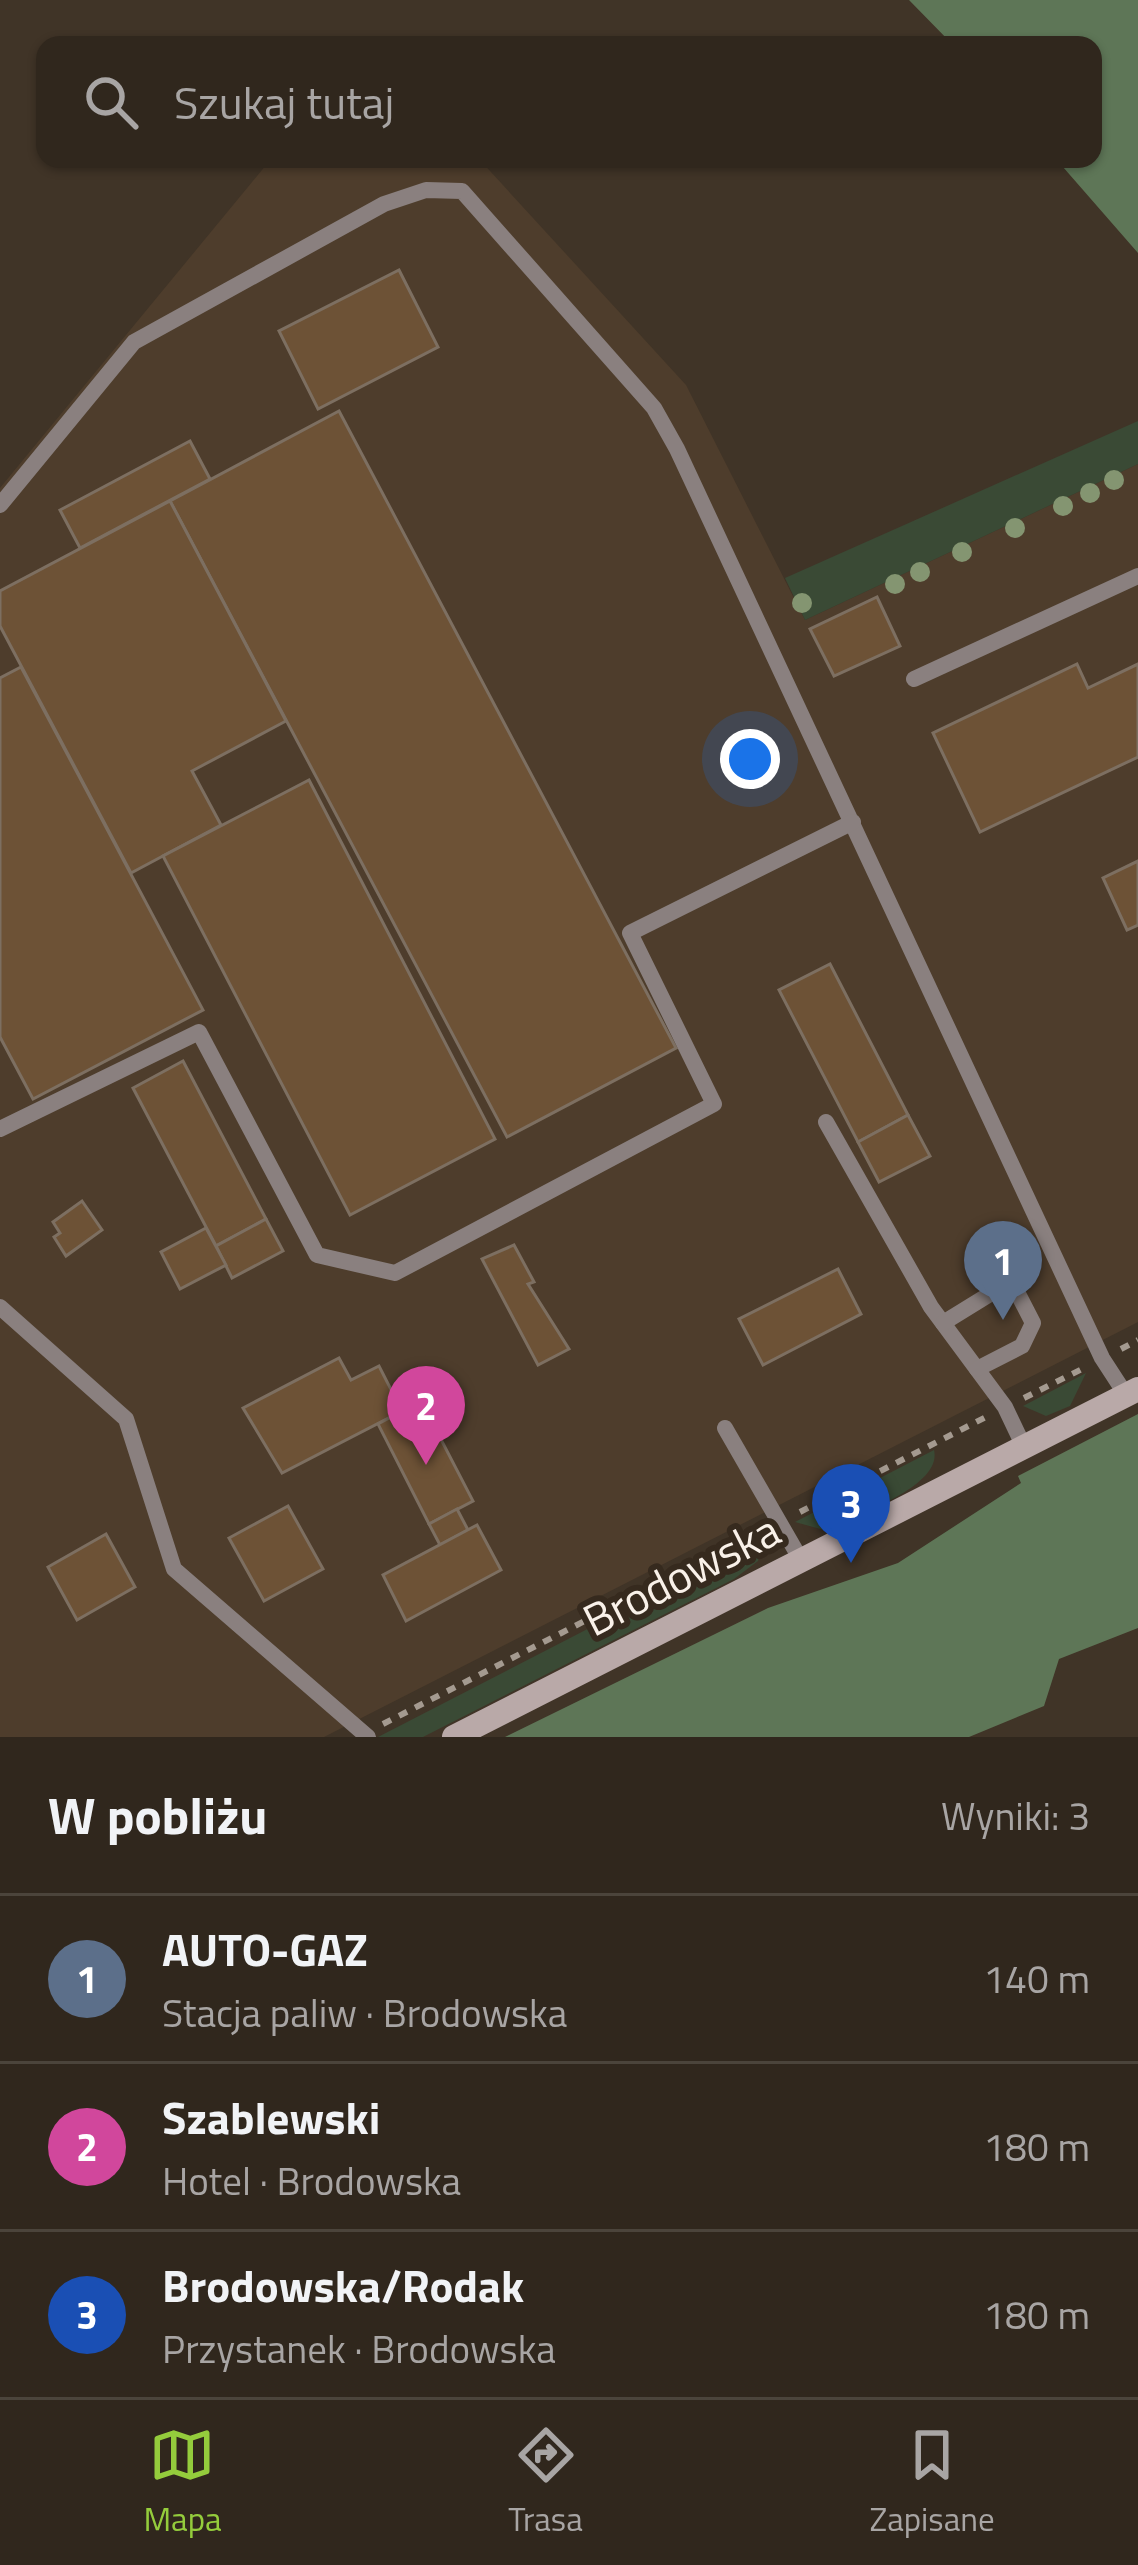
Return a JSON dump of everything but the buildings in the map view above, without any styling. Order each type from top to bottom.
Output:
[{"type":"street","name":"Brodowska","points":[[454,1737],[1132,1392]]},
{"type":"lane","points":[[0,505],[134,342],[384,204],[426,190],[462,191],[654,408],[1102,1358],[1132,1392]]},
{"type":"lane","points":[[914,679],[1138,576]]},
{"type":"lane","points":[[0,1129],[200,1032],[317,1255],[394,1273],[713,1104],[630,933],[853,822]]},
{"type":"lane","points":[[826,1122],[943,1324],[1005,1408],[1024,1447]]},
{"type":"lane","points":[[943,1324],[1004,1286],[1017,1292],[1033,1323],[1022,1346],[977,1370]]},
{"type":"lane","points":[[0,1307],[125,1419],[174,1569],[367,1735]]},
{"type":"lane","points":[[725,1429],[801,1560]]},
{"type":"path","points":[[367,1735],[1138,1340]]},
{"type":"shaded area","points":[[264,168],[487,168],[686,385],[805,620],[1138,464],[1138,1322],[324,1737],[0,1737],[0,488]]},
{"type":"green space","points":[[909,0],[1138,0],[1138,253],[1064,168],[1102,168],[1102,36],[944,36]]},
{"type":"green space","points":[[1138,421],[1138,464],[805,620],[785,578]]},
{"type":"green space","points":[[1086,1373],[1070,1406],[1046,1416],[1023,1406]]},
{"type":"green space","points":[[1138,1414],[1138,1628],[1059,1659],[1044,1706],[969,1737],[505,1737],[768,1608],[898,1563],[1021,1483],[1018,1476]]},
{"type":"green space","points":[[934,1450],[925,1476],[893,1499],[824,1530],[795,1522]]},
{"type":"green space","points":[[764,1538],[758,1561],[734,1579],[423,1737],[378,1737]]},
{"type":"place","name":"AUTO-GAZ","points":[[1003,1320]]},
{"type":"place","name":"Szablewski","points":[[426,1465]]},
{"type":"place","name":"Brodowska/Rodak","points":[[851,1563]]}]
